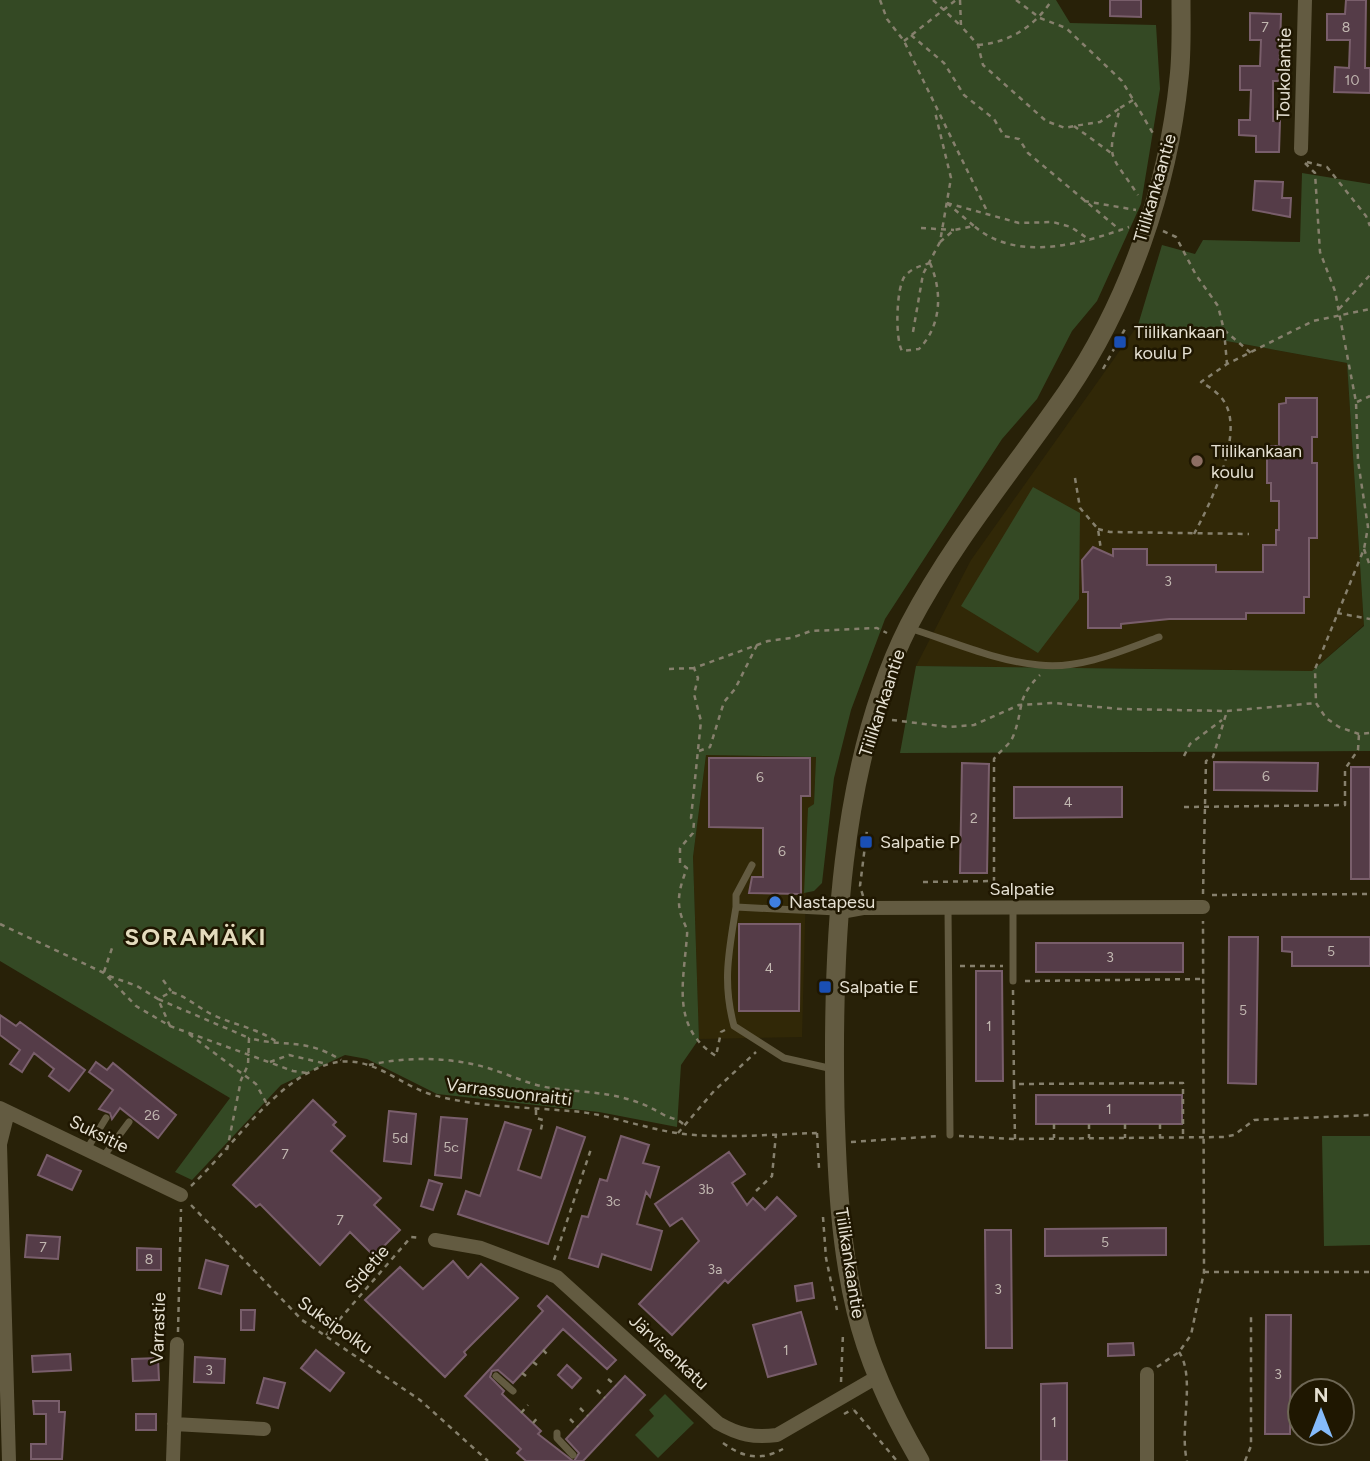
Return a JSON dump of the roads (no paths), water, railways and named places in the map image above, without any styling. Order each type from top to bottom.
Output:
[{"type":"street","name":"Tiilikankaantie","points":[[920,1461],[877,1377],[859,1323],[848,1268],[845,1135],[834,1069],[841,912],[861,770],[884,686],[905,635],[960,538],[1069,388],[1108,322],[1153,222],[1171,140],[1180,76],[1181,0]]},
{"type":"street","name":"Toukolantie","points":[[1303,155],[1305,0]]},
{"type":"street","name":"Salpatie","points":[[841,912],[863,908],[1013,908],[1203,901]]},
{"type":"street","points":[[3,1113],[0,1144],[9,1461]]},
{"type":"street","name":"Suksitie","points":[[3,1113],[87,1149],[181,1195]]},
{"type":"street","name":"Järvisenkatu","points":[[435,1240],[481,1248],[550,1273],[597,1311],[718,1423],[738,1434],[759,1437],[777,1435],[877,1377]]},
{"type":"street","name":"Varrastie","points":[[173,1461],[177,1344]]},
{"type":"street","points":[[1147,1374],[1147,1461]]},
{"type":"street","points":[[174,1424],[264,1429]]},
{"type":"lane","points":[[905,635],[1050,665],[1113,655],[1159,637]]},
{"type":"lane","points":[[752,865],[736,895],[727,962],[727,998],[734,1026],[760,1046],[784,1058],[834,1069]]},
{"type":"lane","points":[[736,907],[841,912]]},
{"type":"lane","points":[[948,908],[950,1135]]},
{"type":"lane","points":[[1013,908],[1013,981]]},
{"type":"lane","points":[[87,1149],[106,1118]]},
{"type":"lane","points":[[103,1157],[129,1122]]},
{"type":"lane","points":[[496,1376],[513,1391]]},
{"type":"lane","points":[[557,1433],[557,1438],[573,1455]]},
{"type":"place","name":"Tiilikankaan koulu P","points":[[1120,342]]},
{"type":"place","name":"Tiilikankaan koulu","points":[[1197,461]]},
{"type":"place","name":"Salpatie P","points":[[866,842]]},
{"type":"place","name":"Nastapesu","points":[[775,902]]},
{"type":"place","name":"Salpatie E","points":[[825,987]]},
{"type":"district","name":"SORAMÄKI","points":[[196,937]]}]
